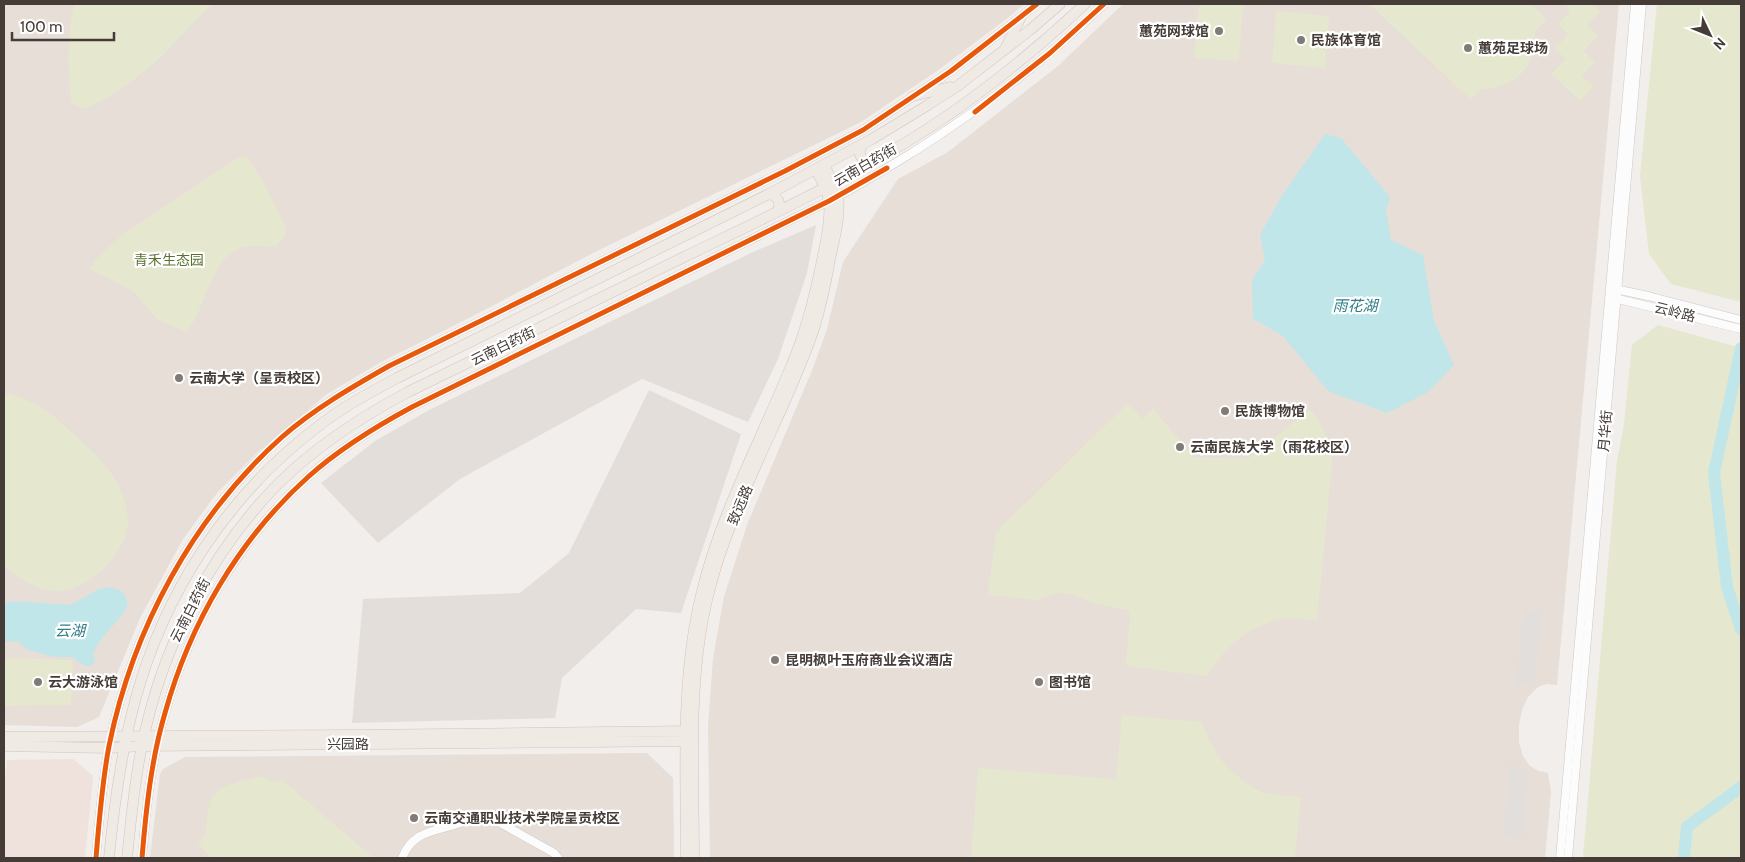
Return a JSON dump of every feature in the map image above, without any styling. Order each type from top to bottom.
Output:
[{"type":"main road","name":"云南白药街","points":[[109,858],[118,776],[125,742],[135,700],[167,612],[188,571],[214,533],[246,492],[279,459],[316,427],[358,399],[389,382],[769,194],[862,145],[928,106],[959,85],[1060,4]]},
{"type":"main road","name":"云南白药街","points":[[127,858],[131,815],[143,741],[151,707],[172,645],[207,576],[252,513],[279,483],[307,458],[371,412],[408,392],[778,211],[870,163],[939,121],[966,102],[1041,43],[1084,4]]},
{"type":"main road","points":[[1004,50],[1020,19]]},
{"type":"main road","points":[[913,96],[959,85]]},
{"type":"main road","points":[[862,145],[859,150],[860,156],[864,161],[870,163]]},
{"type":"main road","name":"致远路","points":[[686,858],[689,736],[700,637],[709,592],[736,513],[814,330],[832,254],[838,213],[829,185],[820,167]]},
{"type":"main road","points":[[769,194],[775,195],[779,200],[780,206],[778,211]]},
{"type":"main road","name":"致远路","points":[[689,736],[694,858]]},
{"type":"main road","name":"兴园路","points":[[4,746],[143,741],[689,736]]},
{"type":"main road","name":"兴园路","points":[[4,737],[110,742]]},
{"type":"street","points":[[96,858],[103,780],[110,742],[132,663],[146,629],[164,589],[190,545],[217,506],[249,470],[283,437],[346,391],[389,366],[863,130],[951,71],[1037,4]]},
{"type":"street","points":[[142,858],[151,779],[158,742],[164,714],[180,667],[201,619],[219,586],[247,543],[278,506],[309,476],[341,450],[376,426],[833,199],[887,168],[975,112],[1050,53],[1104,4]]},
{"type":"street","name":"月华街","points":[[1614,289],[1635,4]]},
{"type":"street","name":"月华街","points":[[1560,858],[1642,4]]},
{"type":"street","name":"云岭路","points":[[1614,289],[1741,320]]},
{"type":"street","name":"月华街","points":[[1568,858],[1613,298]]},
{"type":"street","name":"云岭路","points":[[1613,298],[1741,329]]},
{"type":"street","points":[[402,858],[406,847],[424,833],[458,824],[484,814],[554,853],[558,858]]},
{"type":"shaded area","name":"云南大学（呈贡校区）","points":[[4,4],[1024,4],[937,71],[861,122],[595,252],[381,362],[327,394],[259,451],[217,493],[183,539],[140,618],[99,717],[77,727],[4,725]]},
{"type":"shaded area","name":"云南民族大学（雨花校区）","points":[[1123,4],[1619,4],[1557,685],[1547,684],[1538,687],[1528,697],[1522,710],[1519,724],[1519,742],[1523,756],[1530,766],[1548,773],[1551,792],[1545,858],[710,858],[708,726],[713,658],[724,597],[747,525],[813,368],[827,329],[843,262],[898,179],[948,152],[1058,66]]},
{"type":"shaded area","points":[[816,225],[807,273],[778,359],[748,422],[642,379],[460,479],[378,543],[321,483],[375,441],[429,410],[753,252]]},
{"type":"shaded area","points":[[649,390],[741,434],[681,613],[636,609],[562,678],[555,718],[352,723],[363,599],[520,593],[569,553]]},
{"type":"shaded area","points":[[1524,611],[1541,612],[1535,681],[1516,687]]},
{"type":"shaded area","name":"云南交通职业技术学院呈贡校区","points":[[647,753],[673,778],[674,858],[150,858],[160,774],[163,769],[185,757]]},
{"type":"shaded area","points":[[73,759],[93,776],[85,858],[4,858],[4,790],[7,760]]},
{"type":"shaded area","points":[[1510,762],[1527,776],[1522,838],[1504,836]]},
{"type":"green space","points":[[74,4],[213,4],[144,72],[116,92],[85,109],[71,102],[69,53],[70,28]]},
{"type":"green space","name":"蕙苑网球馆","points":[[1199,4],[1243,4],[1239,61],[1194,58]]},
{"type":"green space","points":[[1369,4],[1531,4],[1547,19],[1536,32],[1531,59],[1521,74],[1499,87],[1480,89],[1471,100]]},
{"type":"green space","points":[[1564,4],[1591,4],[1600,12],[1587,25],[1598,36],[1584,51],[1595,62],[1582,76],[1594,86],[1580,101],[1551,74],[1565,59],[1555,48],[1568,34],[1558,24],[1570,11]]},
{"type":"green space","points":[[1657,4],[1741,4],[1741,302],[1671,284],[1649,254],[1640,176]]},
{"type":"green space","name":"民族体育馆","points":[[1276,11],[1329,16],[1325,68],[1272,63]]},
{"type":"green space","name":"青禾生态园","points":[[240,156],[248,158],[262,180],[286,227],[284,237],[276,247],[244,247],[233,252],[223,261],[216,272],[193,323],[186,332],[157,319],[133,291],[90,269],[94,261],[123,234]]},
{"type":"green space","points":[[1658,325],[1741,348],[1741,858],[1583,858],[1617,461],[1624,424],[1632,345]]},
{"type":"green space","points":[[4,393],[34,403],[50,413],[65,426],[103,462],[119,486],[124,499],[128,522],[121,546],[113,558],[93,578],[69,590],[42,589],[21,579],[4,565]]},
{"type":"green space","points":[[1128,403],[1142,418],[1153,409],[1194,457],[1247,459],[1310,409],[1326,434],[1332,463],[1317,621],[1294,618],[1279,620],[1254,629],[1224,653],[1207,676],[1126,666],[1130,611],[1093,603],[1075,595],[1058,593],[1038,600],[988,595],[996,532]]},
{"type":"green space","name":"云大游泳馆","points":[[4,658],[73,660],[71,705],[4,706]]},
{"type":"green space","points":[[1122,715],[1202,722],[1219,757],[1239,778],[1262,792],[1301,797],[1295,858],[971,858],[978,768],[1116,779]]},
{"type":"green space","points":[[260,776],[275,782],[281,779],[374,858],[211,858],[198,843],[206,835],[207,818],[212,797],[224,787]]},
{"type":"water","name":"雨花湖","points":[[1325,134],[1341,138],[1390,197],[1386,210],[1391,240],[1423,255],[1434,321],[1454,365],[1428,392],[1387,413],[1328,391],[1283,336],[1253,319],[1252,280],[1265,260],[1260,235],[1281,197]]},
{"type":"water","name":"云湖","points":[[111,587],[122,592],[128,604],[121,616],[101,640],[93,654],[95,660],[90,666],[85,666],[73,657],[55,657],[28,650],[19,642],[9,641],[4,643],[4,604],[13,601],[70,605],[99,589]]},
{"type":"waterway","points":[[1741,348],[1714,473],[1727,587],[1741,629]]},
{"type":"waterway","points":[[1684,858],[1687,827],[1741,787]]},
{"type":"cycle path","points":[[96,858],[109,746],[120,702],[134,659],[151,617],[171,577],[194,539],[221,502],[250,468],[282,437],[347,390],[389,366],[785,171],[863,130],[951,71],[1037,4]]},
{"type":"cycle path","points":[[975,112],[1050,53],[1104,4]]},
{"type":"cycle path","points":[[142,858],[147,803],[156,749],[175,680],[188,647],[220,584],[239,555],[260,527],[308,477],[358,439],[412,407],[829,201],[887,168]]},
{"type":"place","name":"蕙苑网球馆","points":[[1219,31]]},
{"type":"place","name":"民族体育馆","points":[[1301,40]]},
{"type":"place","name":"蕙苑足球场","points":[[1468,48]]},
{"type":"place","name":"云南大学（呈贡校区）","points":[[179,378]]},
{"type":"place","name":"民族博物馆","points":[[1225,411]]},
{"type":"place","name":"云南民族大学（雨花校区）","points":[[1180,447]]},
{"type":"place","name":"昆明枫叶玉府商业会议酒店","points":[[775,660]]},
{"type":"place","name":"云大游泳馆","points":[[38,682]]},
{"type":"place","name":"图书馆","points":[[1039,682]]},
{"type":"place","name":"云南交通职业技术学院呈贡校区","points":[[414,818]]}]
